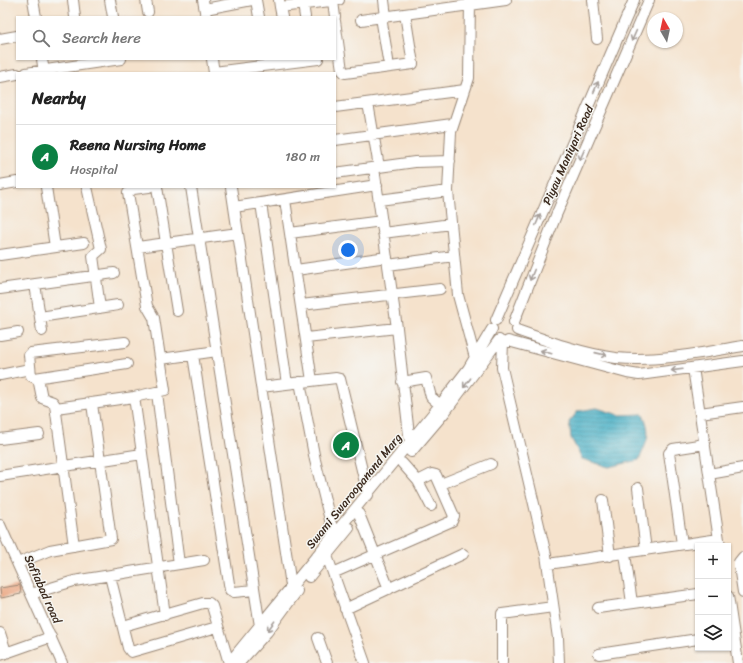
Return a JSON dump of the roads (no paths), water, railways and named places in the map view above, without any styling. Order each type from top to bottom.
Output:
[{"type":"street","points":[[33,0],[36,16]]},
{"type":"street","points":[[73,0],[75,16]]},
{"type":"street","points":[[110,0],[113,16]]},
{"type":"street","points":[[146,0],[148,12]]},
{"type":"street","points":[[205,9],[252,0]]},
{"type":"street","points":[[256,0],[258,16]]},
{"type":"street","points":[[384,0],[388,60]]},
{"type":"street","points":[[427,0],[428,11]]},
{"type":"street","points":[[361,20],[428,11],[471,2],[506,0]]},
{"type":"street","points":[[593,0],[597,40]]},
{"type":"street","name":"Piyau Maniyari Road","points":[[494,324],[634,0]]},
{"type":"street","name":"Piyau Maniyari Road","points":[[515,326],[557,213],[650,0]]},
{"type":"street","points":[[280,8],[336,1],[334,16]]},
{"type":"street","points":[[471,2],[469,78],[452,124],[448,191],[460,306],[475,358]]},
{"type":"street","points":[[303,4],[305,16]]},
{"type":"street","points":[[336,39],[337,57],[342,70],[345,73],[411,65],[413,61],[405,14]]},
{"type":"street","points":[[0,39],[16,36]]},
{"type":"street","points":[[42,60],[44,72],[83,62],[108,60]]},
{"type":"street","points":[[212,60],[214,72]]},
{"type":"street","points":[[219,72],[266,62],[301,60]]},
{"type":"street","points":[[0,77],[16,74]]},
{"type":"street","points":[[336,107],[465,90]]},
{"type":"street","points":[[368,103],[373,135],[377,185],[397,328],[410,444]]},
{"type":"street","points":[[336,140],[452,124]]},
{"type":"street","points":[[336,173],[415,162],[450,162]]},
{"type":"street","points":[[0,185],[16,182]]},
{"type":"street","points":[[234,207],[285,200],[311,192],[377,185]]},
{"type":"street","points":[[46,188],[55,247]]},
{"type":"street","points":[[87,188],[101,249],[93,256],[100,308]]},
{"type":"street","points":[[56,408],[92,404],[157,393],[165,390],[154,318],[147,306],[128,193],[134,189],[142,188]]},
{"type":"street","points":[[157,188],[177,311]]},
{"type":"street","points":[[191,188],[260,626]]},
{"type":"street","points":[[231,188],[292,592]]},
{"type":"street","points":[[379,200],[448,191]]},
{"type":"street","points":[[285,200],[312,381]]},
{"type":"street","points":[[261,203],[286,384]]},
{"type":"street","points":[[290,233],[382,221]]},
{"type":"street","points":[[384,233],[451,224]]},
{"type":"street","points":[[138,247],[238,233]]},
{"type":"street","points":[[0,255],[84,243]]},
{"type":"street","points":[[296,270],[454,256]]},
{"type":"street","points":[[0,289],[114,273]]},
{"type":"street","points":[[35,284],[42,331]]},
{"type":"street","points":[[301,306],[440,289]]},
{"type":"street","points":[[40,317],[118,306]]},
{"type":"street","points":[[743,346],[686,355],[633,359],[614,357],[563,346],[515,326],[505,317],[494,324],[493,333],[503,341],[627,373],[639,374],[743,361]]},
{"type":"street","name":"Swami Swaroopanand Marg","points":[[239,663],[267,632],[292,592],[334,536],[410,444],[440,405],[475,358],[494,324]]},
{"type":"street","points":[[503,341],[515,335],[515,326]]},
{"type":"street","points":[[306,338],[397,328]]},
{"type":"street","points":[[0,335],[18,332]]},
{"type":"street","points":[[503,341],[502,368],[548,564],[558,638],[559,663]]},
{"type":"street","name":"Swami Swaroopanand Marg","points":[[229,663],[260,626],[327,556],[359,514],[503,341]]},
{"type":"street","points":[[125,342],[31,353],[29,355],[30,369],[33,378],[38,378],[127,364]]},
{"type":"street","points":[[161,359],[217,351]]},
{"type":"street","points":[[193,355],[230,590],[234,592],[254,590]]},
{"type":"street","points":[[548,564],[625,554],[682,544],[720,542],[693,368]]},
{"type":"street","points":[[0,375],[30,369]]},
{"type":"street","points":[[38,378],[42,398],[53,402],[56,408],[74,546]]},
{"type":"street","points":[[261,387],[336,378],[341,381],[368,495]]},
{"type":"street","points":[[402,382],[426,378],[431,397],[440,405]]},
{"type":"street","points":[[300,382],[315,460],[334,536]]},
{"type":"street","points":[[157,393],[179,564]]},
{"type":"street","points":[[134,397],[157,568],[165,615]]},
{"type":"street","points":[[18,563],[45,551],[111,539],[92,404]]},
{"type":"street","points":[[700,413],[743,406]]},
{"type":"street","points":[[0,440],[39,434]]},
{"type":"street","points":[[682,544],[669,453],[673,449],[705,444]]},
{"type":"street","points":[[0,476],[142,454]]},
{"type":"street","points":[[402,463],[418,481],[431,506]]},
{"type":"street","points":[[441,484],[491,464]]},
{"type":"street","points":[[709,474],[743,468]]},
{"type":"street","points":[[333,573],[454,519],[441,484],[434,474],[418,481]]},
{"type":"street","points":[[638,488],[646,550]]},
{"type":"street","points":[[603,500],[610,556]]},
{"type":"street","points":[[359,514],[389,589]]},
{"type":"street","name":"Safiabad road","points":[[0,525],[3,538],[18,563],[62,663]]},
{"type":"street","points":[[345,609],[463,554]]},
{"type":"street","points":[[625,554],[632,603]]},
{"type":"street","points":[[327,556],[365,663]]},
{"type":"street","points":[[743,557],[739,562],[739,566],[743,592]]},
{"type":"street","points":[[32,594],[64,583],[204,560]]},
{"type":"street","points":[[110,576],[129,651],[136,652],[217,627]]},
{"type":"street","points":[[598,608],[695,594]]},
{"type":"street","points":[[123,626],[203,603],[209,603],[212,606],[217,627],[229,663]]},
{"type":"street","points":[[502,663],[502,614],[553,607]]},
{"type":"street","points":[[0,633],[2,663]]},
{"type":"street","points":[[731,634],[738,663]]},
{"type":"street","points":[[2,655],[51,637]]},
{"type":"street","points":[[318,638],[328,663]]},
{"type":"street","points":[[599,654],[695,639]]},
{"type":"water","points":[[597,408],[619,415],[643,414],[648,432],[639,460],[609,467],[582,459],[571,438],[569,422],[578,411]]},
{"type":"place","name":"Reena Nursing Home","points":[[346,445]]}]
